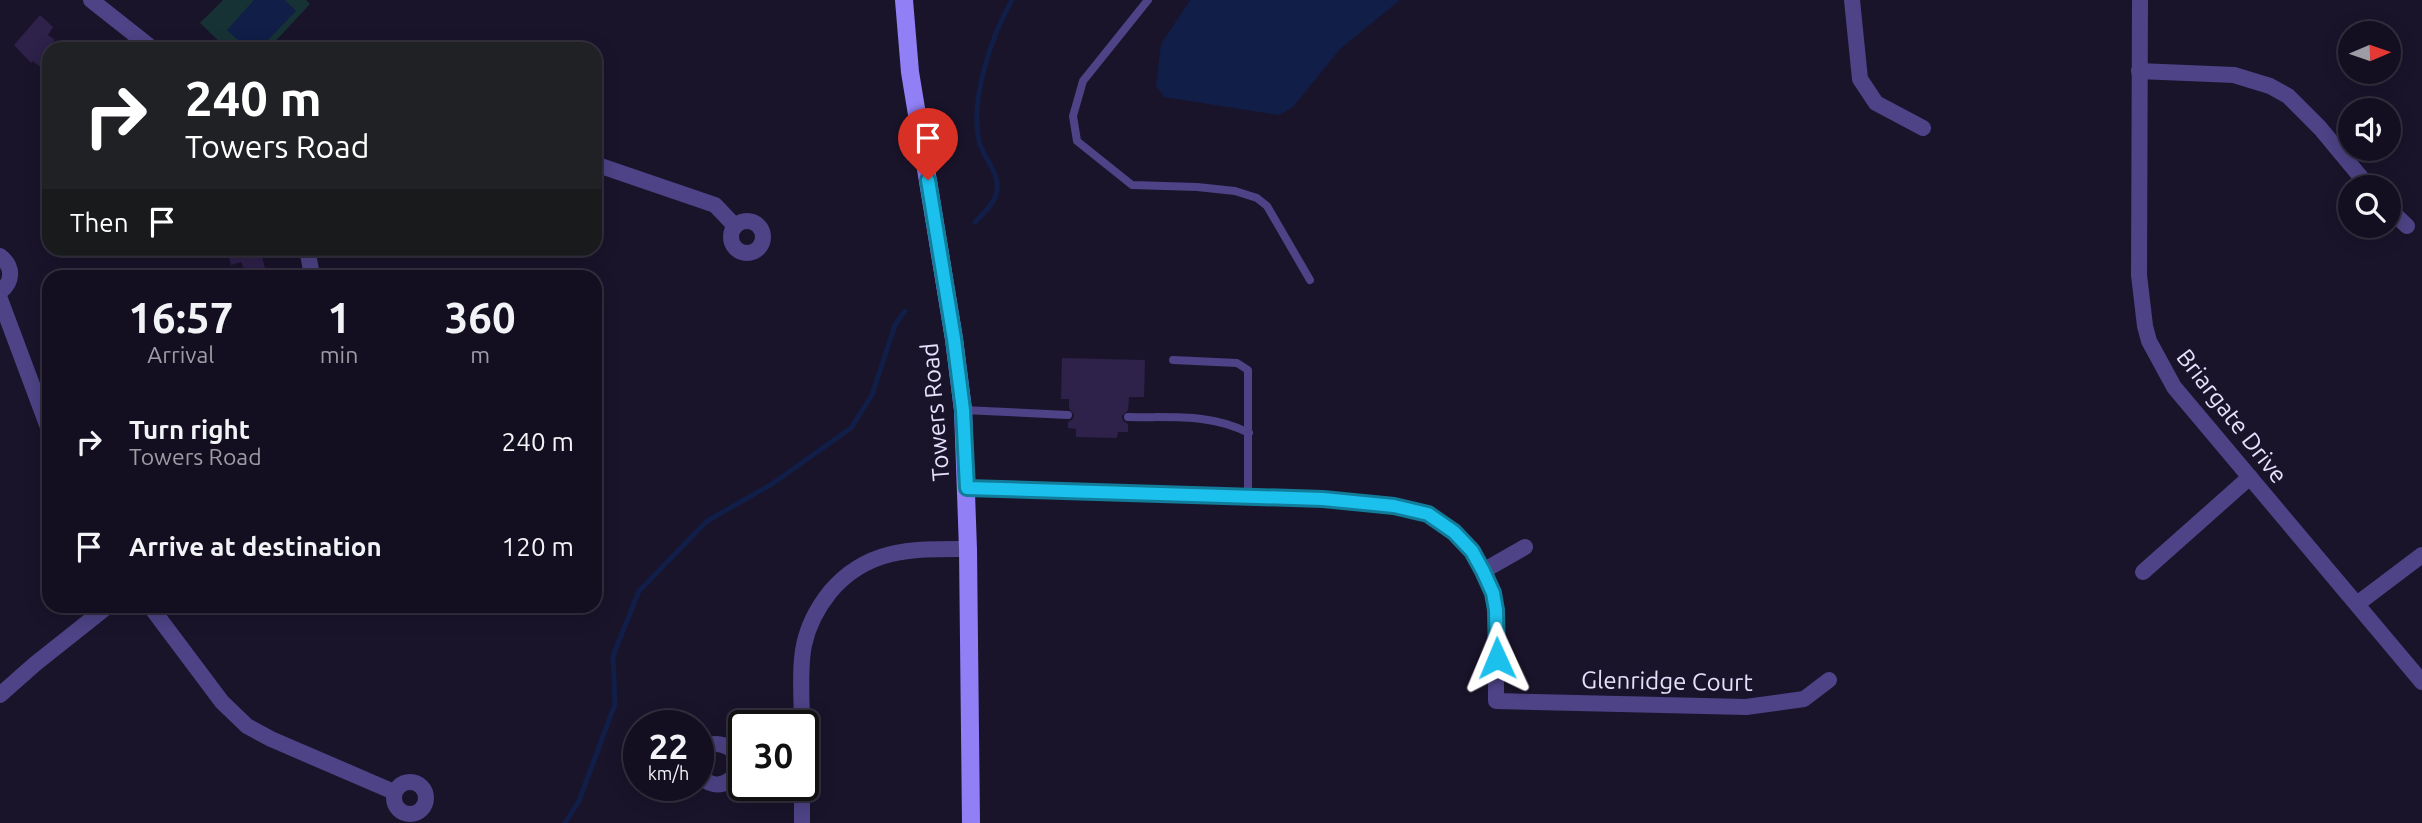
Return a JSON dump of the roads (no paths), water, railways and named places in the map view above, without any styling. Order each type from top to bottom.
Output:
[{"type":"main road","name":"Towers Road","points":[[904,0],[911,72],[963,410],[967,488],[971,823]]},
{"type":"street","points":[[92,0],[144,42]]},
{"type":"street","points":[[1852,0],[1860,79],[1876,103],[1923,128]]},
{"type":"street","name":"Briargate Drive","points":[[2140,0],[2139,275],[2147,334],[2160,366],[2174,387],[2422,682]]},
{"type":"street","points":[[2139,71],[2234,75],[2270,86],[2288,96],[2320,128],[2359,175]]},
{"type":"street","points":[[602,166],[715,205],[735,226]]},
{"type":"street","points":[[2401,220],[2407,226]]},
{"type":"street","points":[[0,256],[5,260],[10,272],[8,285],[0,292]]},
{"type":"street","points":[[0,299],[42,411]]},
{"type":"street","points":[[2143,572],[2250,477]]},
{"type":"street","points":[[967,488],[1323,499],[1394,506],[1428,514],[1472,551],[1483,571],[1525,547]]},
{"type":"street","points":[[802,710],[804,645],[818,607],[843,577],[876,557],[913,549],[968,549]]},
{"type":"street","points":[[2357,604],[2422,555]]},
{"type":"street","name":"Glenridge Court","points":[[1483,571],[1493,593],[1496,610],[1496,701],[1746,707],[1804,699],[1829,680]]},
{"type":"street","points":[[0,695],[99,613]]},
{"type":"street","points":[[155,613],[222,702],[247,726],[394,792]]},
{"type":"street","points":[[802,801],[802,823]]},
{"type":"lane","points":[[1148,0],[1083,81],[1073,116],[1077,141],[1132,185],[1198,187],[1235,191],[1257,198],[1267,206],[1310,280]]},
{"type":"lane","points":[[1173,360],[1237,363],[1248,370],[1248,497]]},
{"type":"lane","points":[[963,410],[1068,415]]},
{"type":"lane","points":[[1128,417],[1213,419],[1230,423],[1249,433]]},
{"type":"water","points":[[254,0],[285,0],[296,11],[266,42],[240,42],[227,30]]},
{"type":"water","points":[[1190,0],[1400,0],[1340,49],[1293,107],[1279,115],[1164,97],[1156,85],[1161,44]]},
{"type":"waterway","points":[[975,222],[991,204],[997,191],[994,171],[979,141],[977,106],[990,50],[1012,0]]},
{"type":"waterway","points":[[565,823],[579,801],[615,704],[613,656],[639,591],[707,521],[772,484],[851,428],[872,395],[895,325],[905,311]]}]
